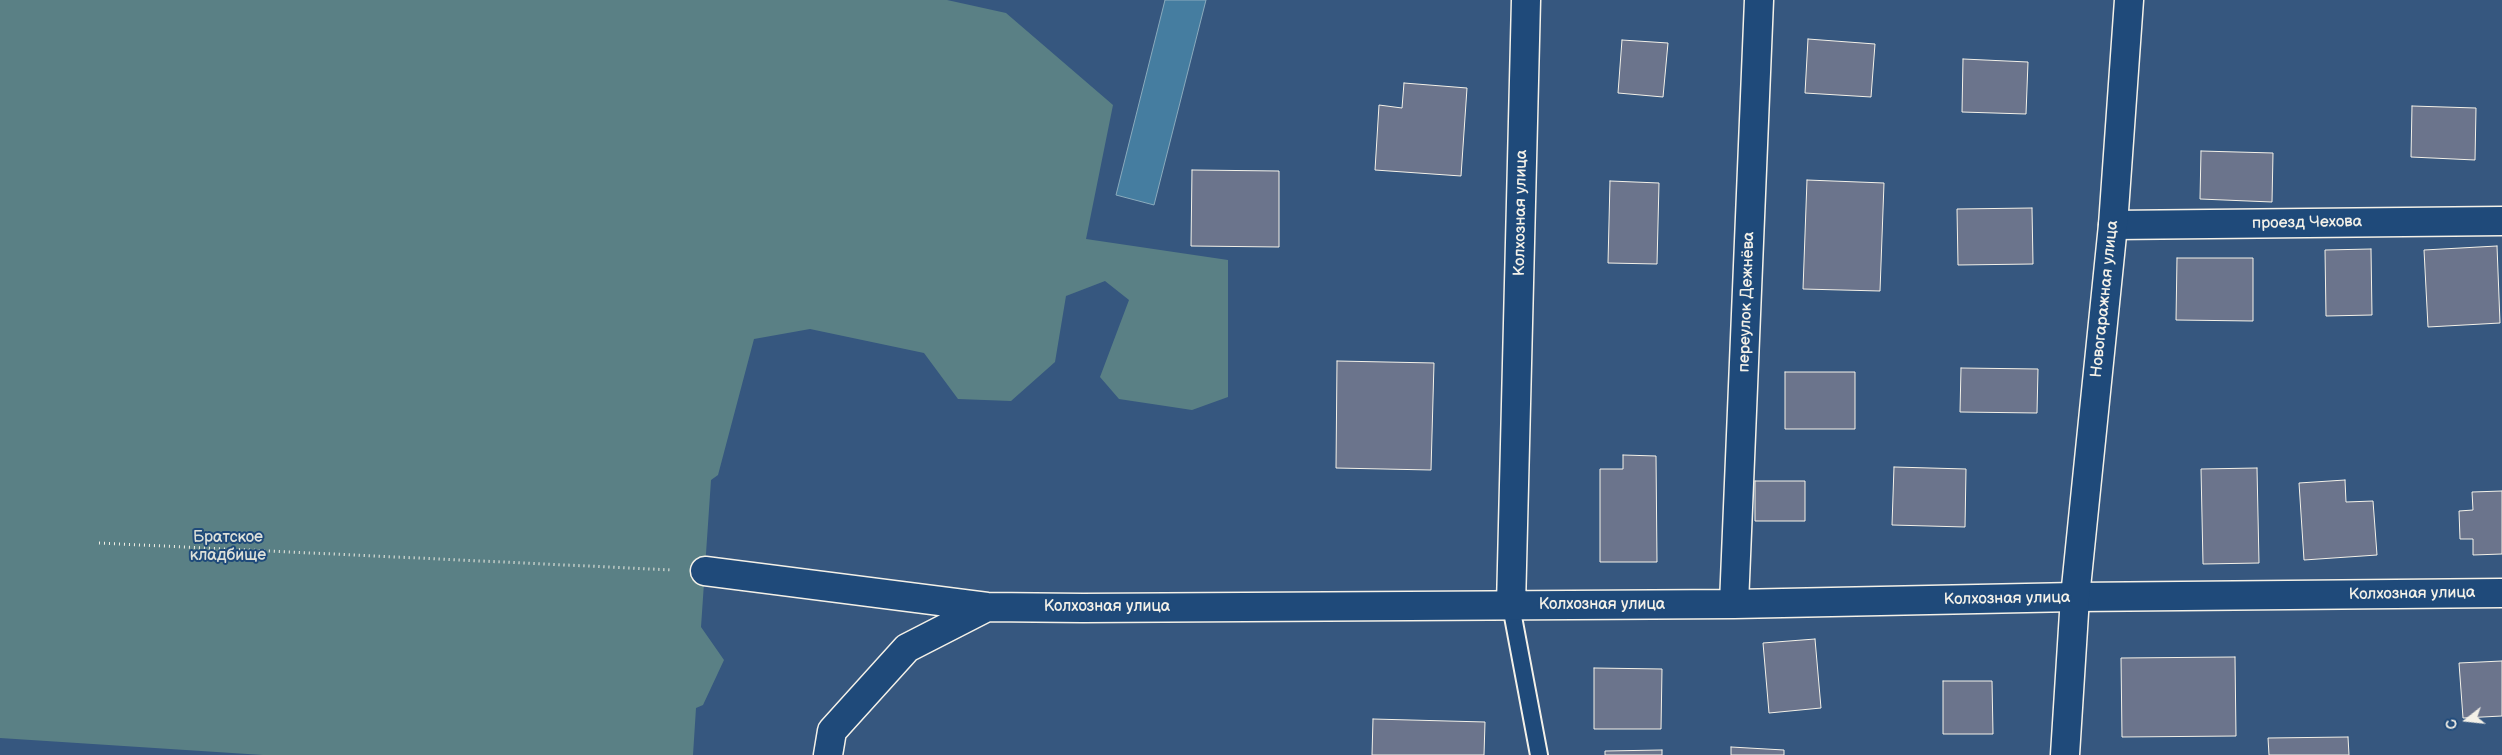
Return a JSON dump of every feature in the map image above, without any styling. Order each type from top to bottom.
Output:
[{"type":"street","name":"Колхозная улица","points":[[1511,606],[1526,0]]},
{"type":"street","name":"переулок Дежнёва","points":[[1734,604],[1760,0]]},
{"type":"street","name":"Новогаражная улица","points":[[2065,755],[2075,597],[2113,225],[2130,0]]},
{"type":"street","name":"проезд Чехова","points":[[2113,225],[2502,221]]},
{"type":"street","name":"Колхозная улица","points":[[705,571],[987,607],[1734,604],[2075,597],[2502,593]]},
{"type":"street","points":[[828,755],[832,731],[907,648],[987,607]]},
{"type":"lane","points":[[1511,606],[1539,755]]},
{"type":"path","points":[[99,543],[705,571]]},
{"type":"green space","name":"Братское кладбище","points":[[0,0],[947,0],[1006,13],[1113,105],[1086,239],[1228,260],[1228,397],[1192,410],[1119,399],[1100,377],[1129,300],[1105,281],[1066,296],[1055,362],[1011,401],[958,399],[924,353],[810,329],[754,339],[718,475],[711,480],[701,627],[724,660],[703,705],[696,708],[693,755],[263,755],[0,738]]},
{"type":"water","points":[[1165,0],[1206,0],[1154,205],[1116,195]]},
{"type":"building","points":[[1808,39],[1875,44],[1871,97],[1805,93]]},
{"type":"building","points":[[1622,40],[1668,43],[1663,97],[1618,93]]},
{"type":"building","points":[[1963,59],[2028,62],[2026,114],[1962,112]]},
{"type":"building","points":[[1404,83],[1467,88],[1461,176],[1375,170],[1379,105],[1402,108]]},
{"type":"building","points":[[2412,106],[2476,108],[2475,160],[2411,157]]},
{"type":"building","points":[[2201,151],[2273,153],[2272,202],[2200,199]]},
{"type":"building","points":[[1192,170],[1279,171],[1279,247],[1191,246]]},
{"type":"building","points":[[1807,180],[1884,183],[1880,291],[1803,289]]},
{"type":"building","points":[[1610,181],[1659,183],[1657,264],[1608,263]]},
{"type":"building","points":[[2032,208],[2033,264],[1958,265],[1957,209]]},
{"type":"building","points":[[2497,246],[2500,323],[2428,327],[2424,250]]},
{"type":"building","points":[[2371,249],[2372,315],[2326,316],[2325,250]]},
{"type":"building","points":[[2177,258],[2253,258],[2253,321],[2176,320]]},
{"type":"building","points":[[1337,361],[1434,363],[1431,470],[1336,468]]},
{"type":"building","points":[[1961,368],[2038,369],[2037,413],[1960,412]]},
{"type":"building","points":[[1785,372],[1855,372],[1855,429],[1785,429]]},
{"type":"building","points":[[1623,455],[1656,456],[1657,562],[1600,562],[1600,469],[1623,469]]},
{"type":"building","points":[[1894,467],[1966,469],[1965,527],[1892,525]]},
{"type":"building","points":[[2257,468],[2259,563],[2203,564],[2201,469]]},
{"type":"building","points":[[2345,480],[2346,502],[2373,501],[2377,555],[2304,560],[2299,483]]},
{"type":"building","points":[[1755,481],[1805,481],[1805,521],[1755,521]]},
{"type":"building","points":[[2502,491],[2502,554],[2473,555],[2473,539],[2460,539],[2459,511],[2473,510],[2472,492]]},
{"type":"building","points":[[1815,639],[1821,708],[1769,713],[1763,643]]},
{"type":"building","points":[[2235,657],[2236,736],[2122,737],[2121,658]]},
{"type":"building","points":[[2502,661],[2502,716],[2463,718],[2459,663]]},
{"type":"building","points":[[1594,668],[1662,669],[1661,729],[1594,729]]},
{"type":"building","points":[[1943,681],[1992,681],[1993,734],[1943,734]]},
{"type":"building","points":[[1373,719],[1485,722],[1484,755],[1372,755]]},
{"type":"building","points":[[2348,737],[2349,755],[2269,755],[2268,738]]},
{"type":"building","points":[[1731,747],[1784,750],[1784,755],[1731,755]]},
{"type":"building","points":[[1662,750],[1662,755],[1605,755],[1605,751]]}]
